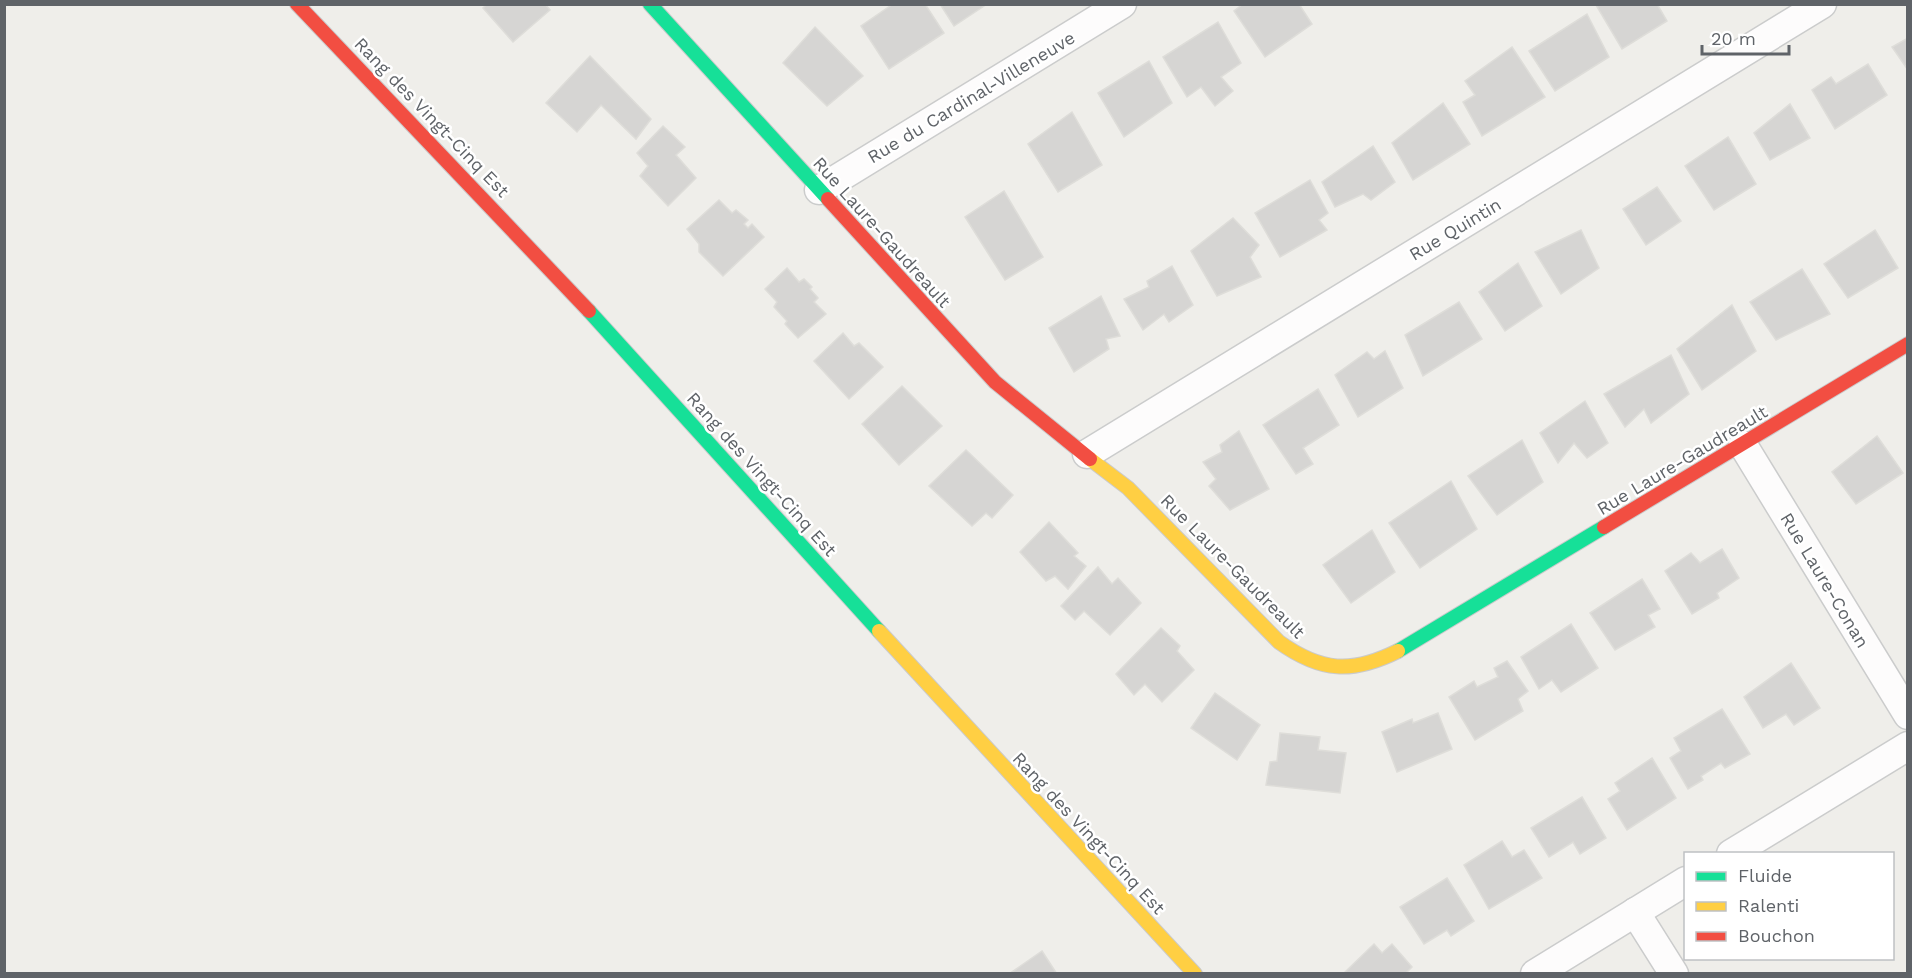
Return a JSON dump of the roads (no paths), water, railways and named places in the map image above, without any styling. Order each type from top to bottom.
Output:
[{"type":"street","name":"Rang des Vingt-Cinq Est","points":[[297,4],[424,133],[542,259],[943,702],[1195,974]]},
{"type":"street","name":"Rue Laure-Gaudreault","points":[[650,4],[995,382],[1019,404],[1087,454],[1168,526],[1287,648],[1318,664],[1349,669],[1378,662],[1908,344]]},
{"type":"street","name":"Rue du Cardinal-Villeneuve","points":[[819,190],[1122,4]]},
{"type":"street","name":"Rue Quintin","points":[[1087,454],[1822,4]]},
{"type":"street","name":"Rue Laure-Conan","points":[[1743,445],[1908,715]]},
{"type":"street","points":[[1734,852],[1908,746]]},
{"type":"street","points":[[1535,974],[1684,882]]},
{"type":"street","points":[[1635,912],[1674,974]]}]
